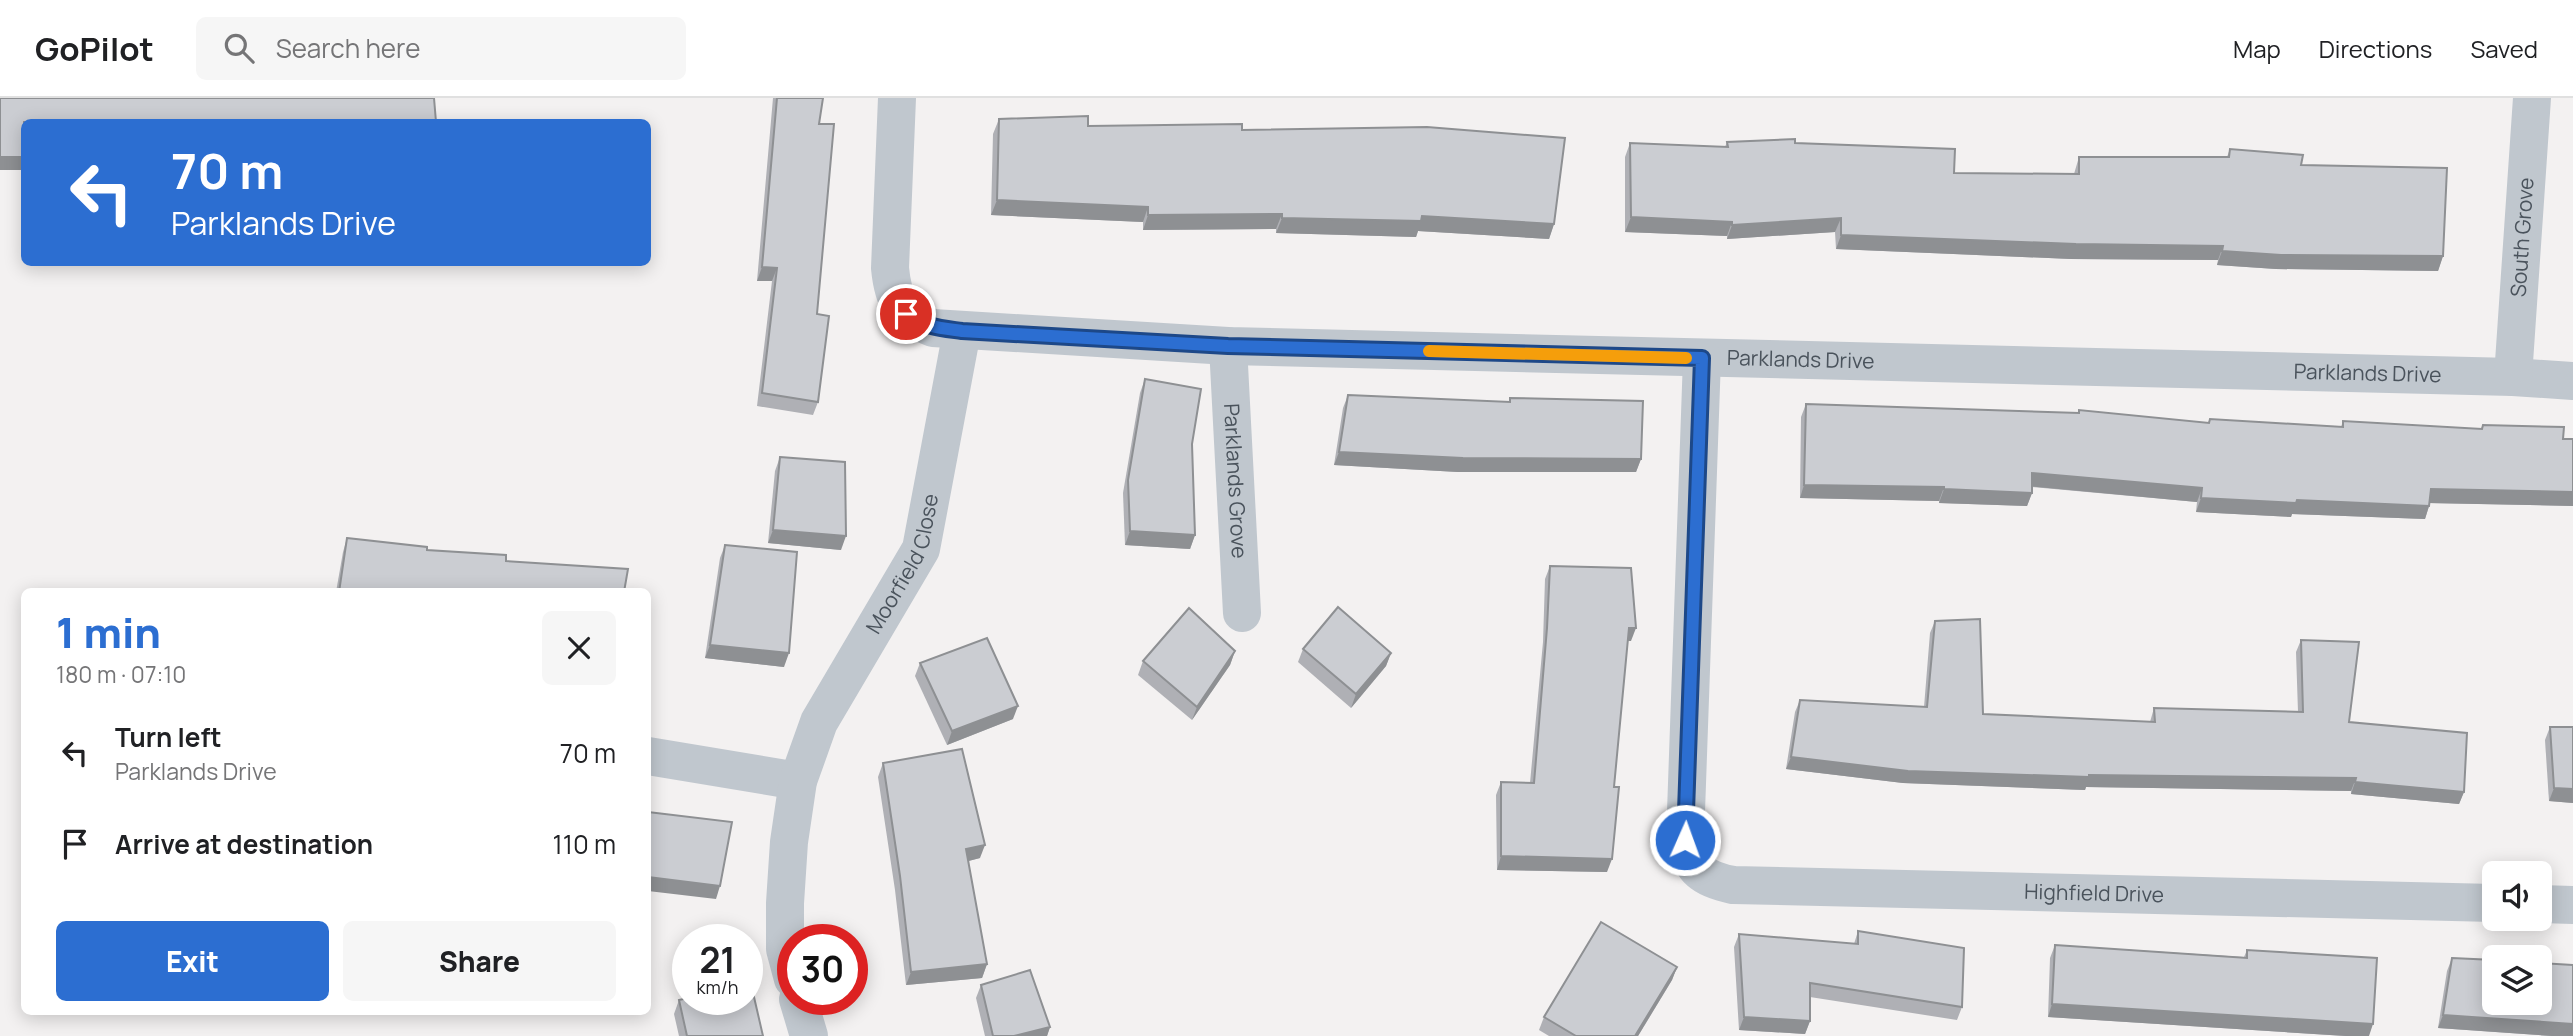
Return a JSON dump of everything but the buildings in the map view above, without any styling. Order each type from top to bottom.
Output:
[{"type":"street","name":"Parklands Drive","points":[[897,98],[890,268],[892,287],[906,314],[933,328],[1228,346],[2513,377],[2573,381]]},
{"type":"street","name":"South Grove","points":[[2513,377],[2532,98]]},
{"type":"street","name":"Moorfield Close","points":[[785,924],[789,842],[798,781],[819,722],[921,549],[962,331]]},
{"type":"street","name":"Parklands Grove","points":[[1228,346],[1242,614]]},
{"type":"street","name":"Highfield Drive","points":[[1702,358],[1685,840],[1689,858],[1699,872],[1714,881],[1733,886],[2482,903]]},
{"type":"street","points":[[651,756],[798,781]]},
{"type":"street","points":[[2552,904],[2573,905]]},
{"type":"street","points":[[802,1015],[809,1036]]},
{"type":"slow traffic","points":[[1429,351],[1686,358]]},
{"type":"route","points":[[906,314],[933,328],[962,331],[1228,346],[1702,358],[1685,840]]}]
